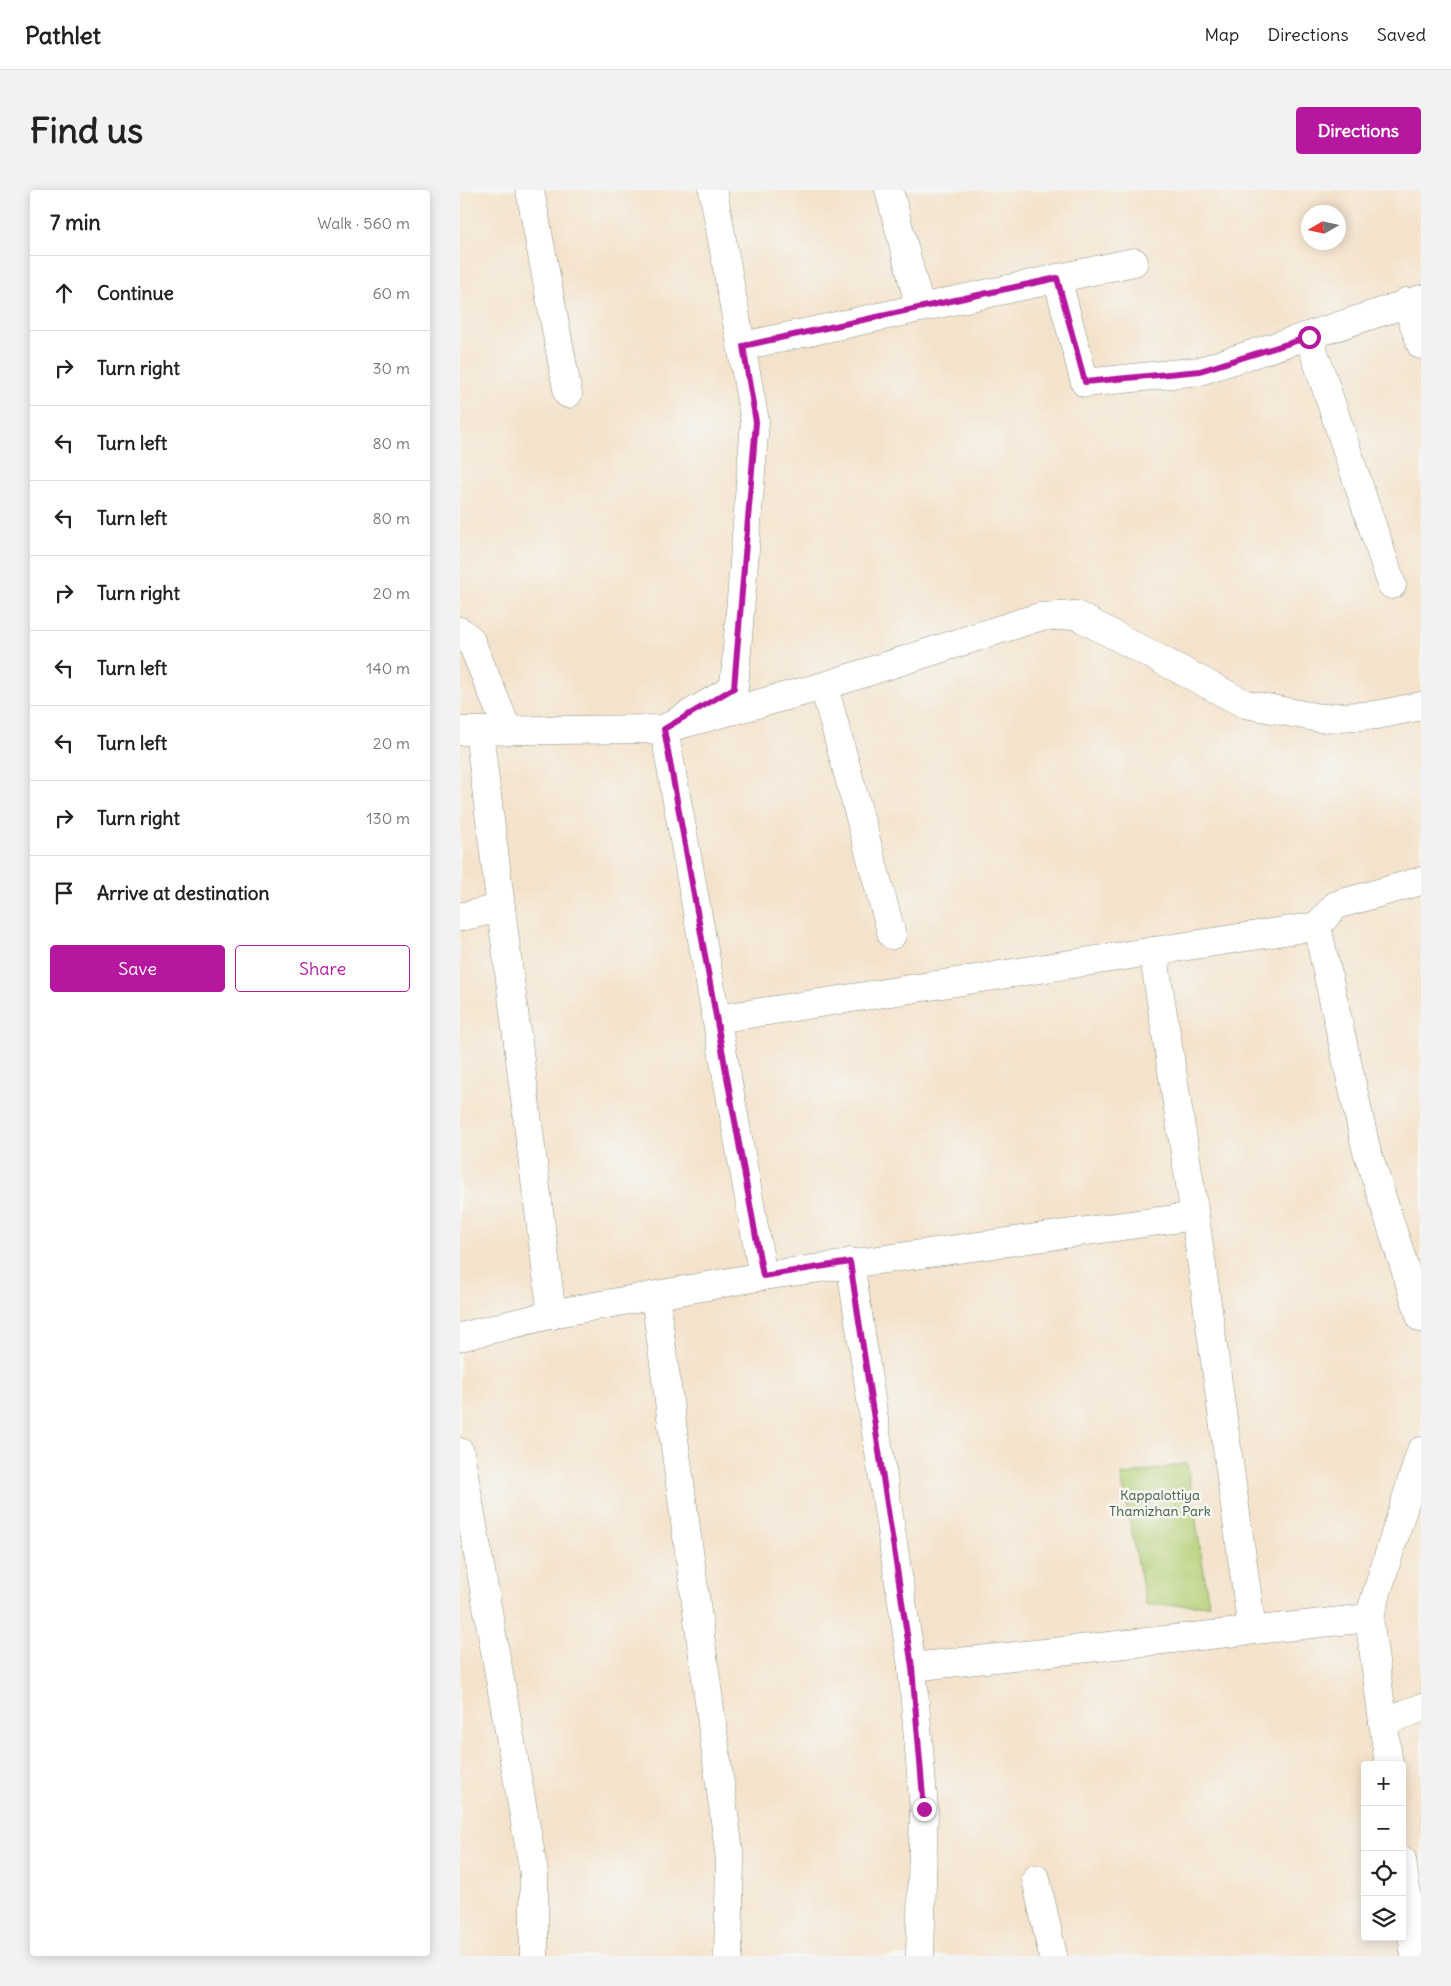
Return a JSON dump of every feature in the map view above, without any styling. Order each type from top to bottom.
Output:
[{"type":"street","points":[[530,190],[568,394]]},
{"type":"street","points":[[664,729],[734,688],[756,422],[713,190]]},
{"type":"street","points":[[889,190],[920,308]]},
{"type":"street","points":[[743,346],[1134,262]]},
{"type":"street","points":[[1057,278],[1085,382],[1200,371],[1309,337],[1414,301],[1421,344]]},
{"type":"street","points":[[1309,337],[1392,585]]},
{"type":"street","points":[[552,1315],[501,908],[469,732],[664,729],[824,686],[1039,617],[1076,616],[1245,704],[1320,718],[1377,715],[1421,706]]},
{"type":"street","points":[[460,631],[470,639],[508,731]]},
{"type":"street","points":[[824,686],[892,935]]},
{"type":"street","points":[[664,729],[763,1276]]},
{"type":"street","points":[[716,1019],[1317,926],[1336,905],[1421,881]]},
{"type":"street","points":[[460,916],[501,908]]},
{"type":"street","points":[[1317,926],[1366,1148],[1421,1318]]},
{"type":"street","points":[[1153,952],[1195,1216],[1252,1630]]},
{"type":"street","points":[[460,1337],[552,1315],[763,1276],[850,1262],[1195,1216]]},
{"type":"street","points":[[850,1262],[912,1667],[924,1809],[920,1956]]},
{"type":"street","points":[[655,1296],[730,1858],[728,1956]]},
{"type":"street","points":[[1388,1761],[1369,1618],[1421,1451]]},
{"type":"street","points":[[460,1452],[534,1873],[534,1956]]},
{"type":"street","points":[[912,1667],[1369,1618]]},
{"type":"street","points":[[1383,1722],[1421,1708]]},
{"type":"street","points":[[1036,1879],[1053,1956]]},
{"type":"street","points":[[1406,1884],[1416,1943]]},
{"type":"green space","name":"Kappalottiya Thamizhan Park","points":[[1187,1463],[1209,1605],[1146,1605],[1121,1476]]},
{"type":"route","points":[[924,1809],[912,1667],[850,1262],[763,1276],[664,729],[734,688],[756,422],[743,346],[1057,278],[1085,382],[1200,371],[1309,337]]}]
